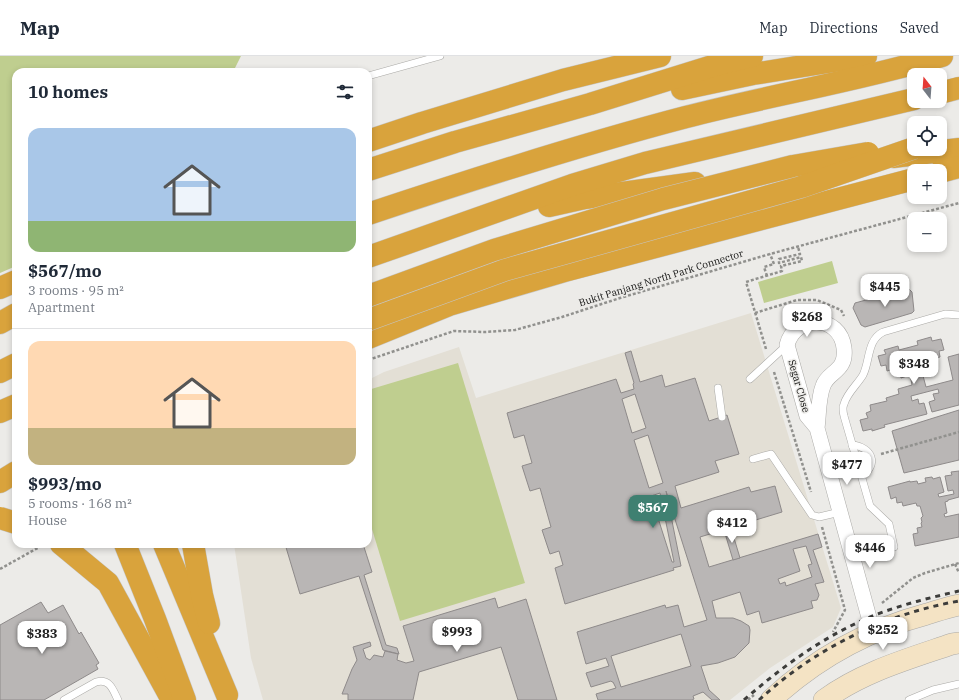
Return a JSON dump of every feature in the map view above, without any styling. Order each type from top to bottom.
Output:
[{"type":"highway","points":[[372,140],[563,80],[660,56]]},
{"type":"highway","points":[[372,169],[455,142],[590,104],[722,63],[752,56]]},
{"type":"highway","points":[[590,104],[686,88],[753,74],[866,56]]},
{"type":"highway","points":[[372,213],[572,148],[688,117],[895,70],[942,56]]},
{"type":"highway","points":[[947,91],[959,88]]},
{"type":"highway","points":[[372,256],[572,185],[645,164],[907,101]]},
{"type":"highway","points":[[460,225],[585,198],[948,140]]},
{"type":"highway","points":[[372,295],[494,250],[662,198],[793,166],[907,145]]},
{"type":"highway","points":[[372,319],[505,270],[801,187],[907,150]]},
{"type":"highway","points":[[947,170],[959,167]]},
{"type":"highway","points":[[372,336],[449,305],[568,270],[907,181]]},
{"type":"highway","points":[[0,288],[12,284]]},
{"type":"highway","points":[[0,288],[12,286]]},
{"type":"highway","points":[[0,323],[12,316]]},
{"type":"highway","points":[[0,372],[12,366]]},
{"type":"highway","points":[[0,412],[12,407]]},
{"type":"highway","points":[[0,482],[12,474]]},
{"type":"highway","points":[[0,518],[12,522]]},
{"type":"highway","points":[[0,527],[12,521]]},
{"type":"highway","points":[[66,548],[108,583],[172,700]]},
{"type":"highway","points":[[127,548],[185,700]]},
{"type":"highway","points":[[166,548],[227,697]]},
{"type":"highway","points":[[194,548],[202,595],[227,697]]},
{"type":"main road","points":[[765,695],[832,653],[873,632],[905,620],[959,605]]},
{"type":"main road","points":[[824,700],[853,682],[883,668],[959,643]]},
{"type":"street","name":"Segar Close","points":[[817,428],[807,416],[787,345],[789,338],[797,328],[812,322],[828,324],[842,336],[844,356],[841,365],[827,379],[822,387],[819,400],[817,428],[873,632]]},
{"type":"lane","points":[[372,75],[440,56]]},
{"type":"lane","points":[[894,547],[889,524],[870,506],[852,446],[844,416],[843,406],[847,397],[863,374],[874,338],[883,332],[945,314],[959,314]]},
{"type":"lane","points":[[750,378],[787,345]]},
{"type":"lane","points":[[718,388],[722,417]]},
{"type":"lane","points":[[852,446],[864,448],[871,457],[872,463],[870,469],[862,476]]},
{"type":"lane","points":[[753,459],[771,454],[809,512],[815,516],[819,517],[840,512]]},
{"type":"lane","points":[[828,469],[857,461]]},
{"type":"lane","points":[[64,700],[96,682],[101,681],[105,681],[110,685],[118,700]]},
{"type":"lane","points":[[909,700],[933,690],[959,684]]},
{"type":"path","name":"Bukit Panjang North Park Connector","points":[[372,359],[454,331],[485,332],[515,330],[770,254],[959,203]]},
{"type":"path","points":[[798,247],[800,254],[779,259],[779,263],[801,257],[802,261],[781,266],[782,271],[746,282],[831,556],[845,610],[830,637]]},
{"type":"path","points":[[767,276],[764,267],[774,264],[770,254]]},
{"type":"path","points":[[871,457],[959,432]]},
{"type":"path","points":[[0,569],[37,548]]},
{"type":"path","points":[[882,602],[914,578],[925,573],[959,563]]},
{"type":"path","points":[[955,564],[959,572]]},
{"type":"path","points":[[748,700],[765,695]]},
{"type":"shaded area","points":[[751,313],[841,608],[833,627],[770,668],[730,700],[263,700],[251,658],[235,548],[372,548],[372,378],[384,372],[459,347],[476,398]]},
{"type":"green space","points":[[0,56],[241,56],[235,68],[12,68],[12,268],[0,273]]},
{"type":"green space","points":[[832,261],[838,283],[764,303],[758,282]]},
{"type":"green space","points":[[458,363],[525,583],[400,621],[372,529],[372,389]]},
{"type":"building","points":[[909,289],[912,292],[914,311],[912,313],[865,327],[861,325],[853,308],[855,303]]},
{"type":"building","points":[[931,337],[932,341],[941,339],[944,350],[939,351],[940,357],[933,359],[934,361],[930,362],[932,369],[922,372],[926,387],[953,380],[948,357],[959,354],[959,405],[932,412],[929,402],[935,400],[933,394],[939,393],[938,389],[911,396],[912,401],[918,399],[919,404],[924,403],[927,414],[884,425],[885,427],[872,431],[872,429],[863,431],[860,420],[868,418],[866,413],[871,411],[870,405],[887,401],[886,398],[899,394],[898,389],[912,385],[910,375],[901,378],[900,371],[895,372],[894,369],[887,371],[886,365],[881,366],[878,356],[886,354],[884,350],[898,346],[899,350],[918,345],[917,341]]},
{"type":"building","points":[[631,351],[640,382],[662,375],[665,387],[695,378],[709,421],[727,415],[739,454],[715,461],[719,472],[675,486],[681,508],[749,487],[751,492],[775,486],[782,512],[700,537],[709,567],[818,534],[822,547],[813,550],[824,582],[815,584],[819,595],[817,600],[811,601],[813,608],[762,623],[759,611],[747,615],[740,592],[712,601],[716,618],[733,618],[749,626],[750,630],[749,643],[735,657],[718,663],[701,666],[709,690],[720,700],[712,700],[703,692],[693,696],[694,699],[692,700],[598,700],[596,694],[616,688],[611,681],[591,687],[586,673],[609,666],[606,658],[586,664],[577,632],[665,605],[666,608],[678,605],[684,627],[707,620],[666,491],[681,566],[673,568],[674,570],[565,604],[555,568],[563,565],[559,551],[550,554],[542,530],[551,527],[540,488],[530,491],[522,466],[532,463],[524,435],[514,438],[507,413],[616,379],[621,393],[634,389],[634,383],[625,353]],"holes":[[[635,394],[646,428],[632,433],[622,399]],[[648,435],[663,483],[649,488],[634,440]],[[660,493],[674,562],[672,562],[651,496]],[[806,546],[812,564],[808,565],[812,577],[786,586],[785,582],[780,584],[778,579],[800,571],[793,549]],[[681,634],[691,666],[621,687],[611,656]]]},
{"type":"building","points":[[959,410],[959,460],[904,473],[892,431]]},
{"type":"building","points":[[959,471],[959,497],[945,502],[947,513],[944,514],[945,517],[959,514],[959,537],[915,546],[913,534],[918,533],[917,528],[922,527],[921,518],[923,516],[920,506],[917,506],[916,503],[903,506],[902,502],[897,503],[896,497],[891,499],[888,487],[910,481],[917,481],[918,484],[926,482],[925,478],[932,477],[933,479],[940,477],[944,492],[938,494],[939,497],[954,494],[953,490],[948,491],[945,476],[952,475],[951,472]]},
{"type":"building","points":[[731,528],[740,558],[733,560],[724,530]]},
{"type":"building","points":[[286,548],[364,548],[372,572],[364,575],[386,645],[397,648],[399,654],[383,650],[359,576],[300,594]]},
{"type":"building","points":[[495,598],[498,608],[526,599],[557,700],[518,700],[501,647],[419,672],[413,700],[348,700],[348,694],[342,694],[357,660],[353,647],[370,642],[371,646],[363,649],[366,658],[370,660],[374,655],[383,657],[385,651],[398,654],[397,660],[406,663],[414,661],[403,626]]},
{"type":"building","points":[[41,602],[48,613],[63,605],[79,634],[81,632],[99,663],[96,665],[98,669],[44,700],[0,700],[0,625]]},
{"type":"railway","points":[[744,700],[792,661],[845,629],[883,612],[921,600],[959,591]]},
{"type":"railway","points":[[759,700],[803,665],[852,636],[904,615],[959,601]]}]
